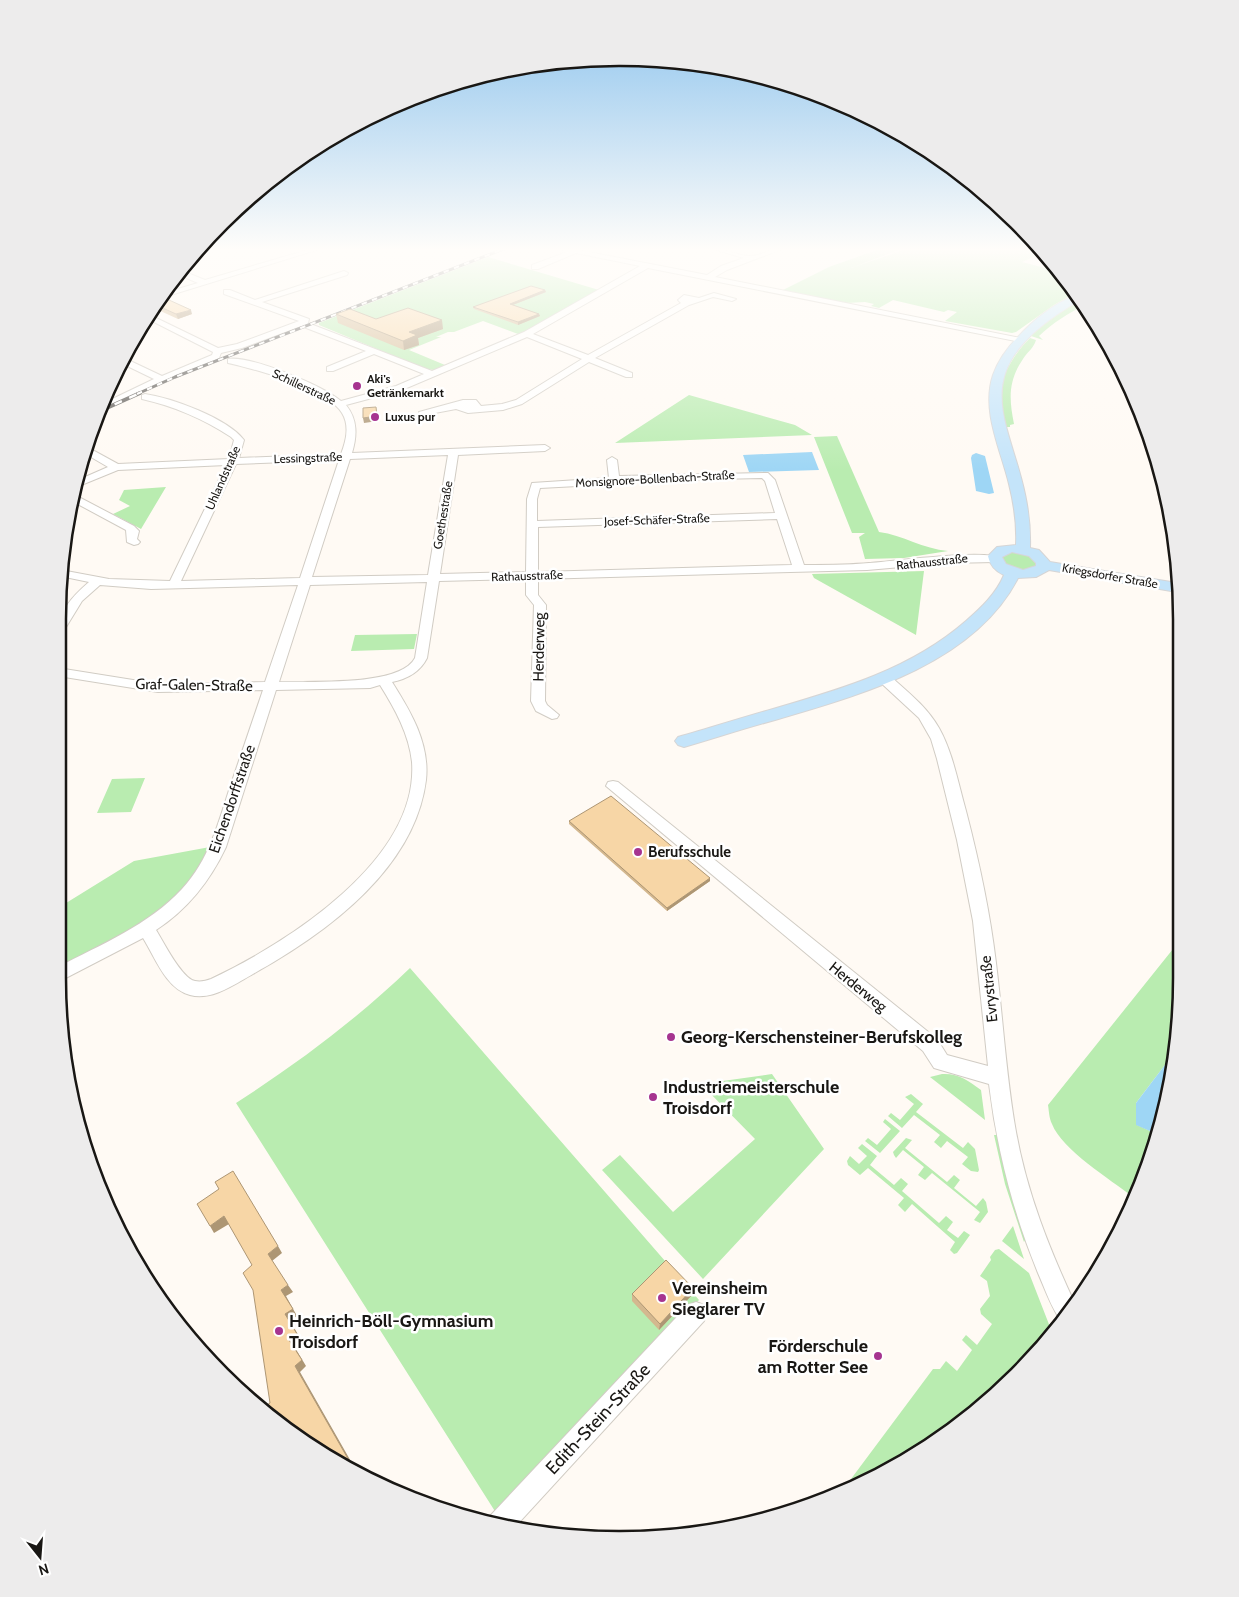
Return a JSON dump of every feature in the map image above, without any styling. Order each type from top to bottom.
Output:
[{"type":"main road","points":[[1023,550],[1024,531],[1021,501],[1001,433],[995,401],[1000,372],[1021,340],[1039,323]]},
{"type":"main road","points":[[1002,550],[1023,550],[1038,556],[1044,565],[1041,570],[1034,573],[1013,572],[998,565],[995,559],[996,554],[1002,550]]},
{"type":"main road","name":"Kriegsdorfer Straße","points":[[1044,565],[1172,587]]},
{"type":"main road","points":[[684,741],[811,704],[885,679],[922,661],[967,630],[1002,591],[1013,572]]},
{"type":"street","points":[[160,323],[218,351],[239,346],[303,323]]},
{"type":"street","points":[[305,323],[432,374]]},
{"type":"street","points":[[341,404],[400,388],[527,334],[547,323]]},
{"type":"street","points":[[422,414],[473,402],[477,405],[475,408],[503,407],[519,402],[558,376],[653,323]]},
{"type":"street","points":[[934,323],[1021,340]]},
{"type":"street","points":[[527,334],[629,375]]},
{"type":"street","points":[[111,402],[208,360],[216,356],[218,351]]},
{"type":"street","points":[[330,369],[375,351]]},
{"type":"street","name":"Schillerstraße","points":[[231,361],[256,365],[326,395],[341,404],[351,421],[351,438],[304,581]]},
{"type":"street","points":[[129,363],[161,379]]},
{"type":"street","name":"Uhlandstraße","points":[[144,397],[161,399],[233,433],[238,437],[239,443],[233,461],[174,584]]},
{"type":"street","name":"Lessingstraße","points":[[84,482],[116,467],[545,448]]},
{"type":"street","name":"Goethestraße","points":[[386,682],[407,673],[418,664],[421,658],[453,452]]},
{"type":"street","points":[[92,454],[116,467]]},
{"type":"street","points":[[612,460],[615,480]]},
{"type":"street","name":"Monsignore-Bollenbach-Straße","points":[[532,576],[532,499],[536,485],[672,476],[764,475],[770,480],[799,569]]},
{"type":"street","points":[[80,501],[130,528],[133,531],[131,540],[134,542]]},
{"type":"street","name":"Josef-Schäfer-Straße","points":[[533,524],[782,516]]},
{"type":"street","name":"Rathausstraße","points":[[68,575],[120,584],[174,584],[799,569],[884,566],[955,558],[995,559]]},
{"type":"street","name":"Herderweg","points":[[532,576],[532,595],[540,605],[538,701],[541,708],[552,715]]},
{"type":"street","points":[[66,616],[77,599],[97,581]]},
{"type":"street","name":"Eichendorffstraße","points":[[66,971],[145,928],[194,887],[209,866],[218,847],[304,581]]},
{"type":"street","name":"Graf-Galen-Straße","points":[[66,673],[148,687],[350,685],[386,682]]},
{"type":"street","name":"Evrystraße","points":[[885,679],[919,710],[929,722],[938,740],[953,792],[971,862],[983,932],[998,1078],[1006,1132],[1016,1179],[1047,1270],[1064,1306]]},
{"type":"street","points":[[145,928],[155,940],[179,981],[190,988],[206,988],[266,959],[291,943],[327,917],[356,891],[396,840],[411,811],[417,794],[419,764],[414,733],[386,682]]},
{"type":"street","name":"Herderweg","points":[[614,786],[930,1046],[941,1062],[998,1078]]},
{"type":"street","name":"Edith-Stein-Straße","points":[[504,1518],[696,1313]]},
{"type":"green space","points":[[319,323],[479,323],[454,332],[448,332],[436,337],[441,337],[409,350],[445,365],[434,370],[425,369],[319,325]]},
{"type":"green space","points":[[487,323],[543,323],[518,334]]},
{"type":"green space","points":[[954,323],[1029,323],[1012,333]]},
{"type":"green space","points":[[1045,323],[1056,323],[1039,336],[1043,340],[1031,336]]},
{"type":"green space","points":[[1030,338],[1036,340],[1035,343],[1018,367],[1012,383],[1011,406],[1014,424],[1010,425],[1010,427],[1004,427],[1000,400],[1003,380],[1014,357]]},
{"type":"green space","points":[[689,395],[795,425],[812,435],[615,443]]},
{"type":"green space","points":[[837,436],[879,532],[930,548],[948,551],[904,558],[865,559],[859,537],[865,533],[852,533],[814,437]]},
{"type":"green space","points":[[166,487],[141,529],[113,514],[130,506],[119,500],[124,490]]},
{"type":"green space","points":[[1010,552],[1033,556],[1038,565],[1035,569],[1021,571],[1005,566],[1001,557]]},
{"type":"green space","points":[[924,571],[916,635],[814,578],[812,574]]},
{"type":"green space","points":[[417,634],[414,649],[351,651],[355,635]]},
{"type":"green space","points":[[145,778],[131,812],[97,813],[112,779]]},
{"type":"green space","points":[[210,847],[199,868],[185,887],[168,903],[129,930],[67,964],[66,903],[134,861]]},
{"type":"green space","points":[[1173,949],[1172,1014],[1166,1064],[1136,1103],[1137,1125],[1151,1131],[1129,1194],[1088,1164],[1066,1144],[1057,1134],[1052,1124],[1048,1105]]},
{"type":"green space","points":[[410,968],[699,1300],[498,1516],[236,1103],[326,1040]]},
{"type":"green space","points":[[772,1074],[824,1149],[703,1279],[602,1170],[620,1155],[673,1212],[755,1139],[701,1084]]},
{"type":"green space","points":[[942,1074],[958,1076],[981,1090],[985,1120],[930,1077]]},
{"type":"green space","points":[[911,1094],[923,1104],[916,1112],[963,1148],[968,1142],[975,1149],[978,1172],[971,1171],[962,1164],[968,1157],[947,1141],[941,1148],[934,1142],[940,1135],[914,1115],[902,1128],[888,1116],[891,1113],[900,1120],[914,1104],[905,1097]]},
{"type":"green space","points":[[885,1119],[900,1131],[880,1153],[865,1141],[868,1138],[877,1145],[891,1129],[883,1122]]},
{"type":"green space","points":[[994,1135],[997,1135],[1027,1237],[1024,1242],[1005,1184]]},
{"type":"green space","points":[[906,1138],[912,1140],[905,1148],[947,1182],[954,1175],[960,1180],[954,1188],[976,1206],[983,1198],[988,1212],[980,1223],[974,1220],[980,1212],[932,1173],[925,1180],[918,1175],[924,1167],[903,1150],[896,1158],[893,1152]]},
{"type":"green space","points":[[862,1144],[877,1156],[870,1165],[894,1185],[901,1178],[908,1184],[902,1191],[939,1223],[946,1216],[953,1222],[947,1230],[958,1238],[964,1231],[970,1235],[957,1253],[954,1254],[950,1250],[955,1242],[912,1204],[905,1212],[898,1205],[904,1198],[868,1168],[860,1175],[848,1165],[847,1161],[850,1156],[859,1164],[867,1156],[858,1148]]},
{"type":"green space","points":[[1013,1226],[1024,1259],[1002,1241]]},
{"type":"green space","points":[[999,1249],[1029,1273],[1049,1325],[1011,1369],[956,1416],[927,1438],[896,1457],[850,1480],[933,1369],[940,1369],[946,1361],[957,1371],[972,1350],[962,1340],[966,1335],[977,1345],[992,1324],[981,1314],[980,1309],[990,1296],[987,1281],[980,1276],[991,1260],[990,1257],[995,1250]]},
{"type":"water","points":[[812,452],[819,470],[749,472],[743,455]]},
{"type":"water","points":[[976,453],[985,456],[994,493],[989,494],[976,491],[971,458]]},
{"type":"water","points":[[1166,1064],[1151,1131],[1136,1125],[1136,1103]]},
{"type":"building","points":[[357,323],[435,323],[409,332],[417,335],[403,341]]},
{"type":"building","points":[[376,407],[377,416],[363,418],[363,408]]},
{"type":"building","name":"Berufsschule","points":[[611,796],[710,878],[667,908],[569,821]]},
{"type":"building","name":"Heinrich-Böll-Gymnasium Troisdorf","points":[[233,1171],[278,1246],[268,1254],[288,1285],[281,1290],[293,1309],[285,1314],[297,1334],[289,1340],[302,1360],[295,1366],[349,1460],[312,1438],[268,1404],[270,1403],[253,1290],[243,1273],[252,1265],[224,1216],[210,1226],[197,1204],[219,1189],[215,1182]]},
{"type":"building","name":"Vereinsheim Sieglarer TV","points":[[666,1260],[693,1288],[660,1324],[632,1294]]},
{"type":"railway","points":[[137,394],[175,377],[315,323]]},
{"type":"railway","points":[[108,407],[140,393]]},
{"type":"place","name":"Aki's Getränkemarkt","points":[[357,386]]},
{"type":"place","name":"Luxus pur","points":[[375,417]]},
{"type":"place","name":"Berufsschule","points":[[638,852]]},
{"type":"place","name":"Georg-Kerschensteiner-Berufskolleg","points":[[671,1037]]},
{"type":"place","name":"Industriemeisterschule Troisdorf","points":[[653,1097]]},
{"type":"place","name":"Vereinsheim Sieglarer TV","points":[[662,1298]]},
{"type":"place","name":"Heinrich-Böll-Gymnasium Troisdorf","points":[[279,1331]]},
{"type":"place","name":"Förderschule am Rotter See","points":[[878,1356]]}]
